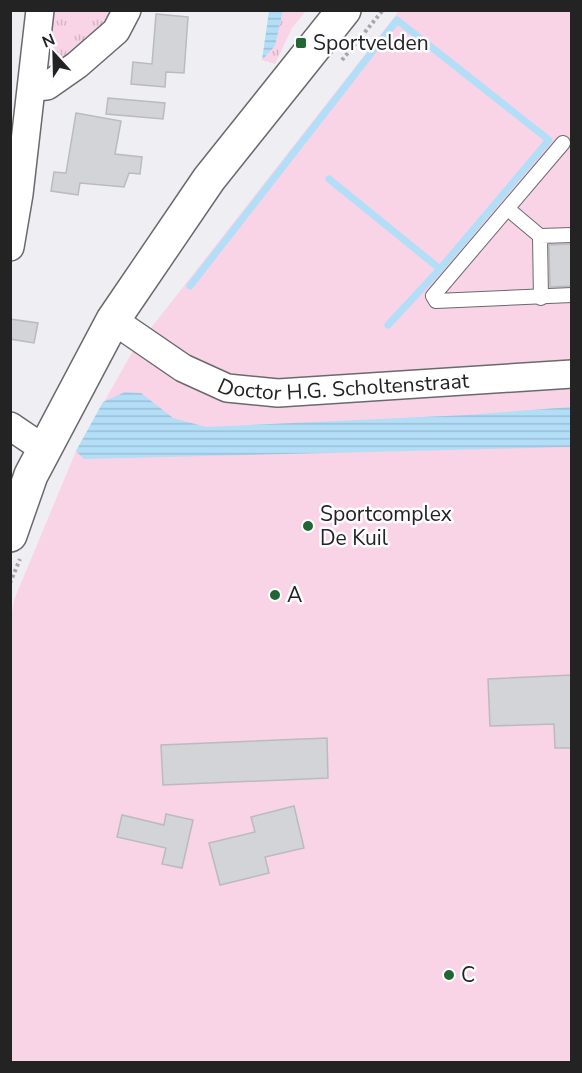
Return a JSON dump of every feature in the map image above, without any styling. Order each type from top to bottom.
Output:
[{"type":"main road","points":[[17,544],[31,475],[113,320],[209,179],[344,10]]},
{"type":"street","points":[[10,247],[40,10]]},
{"type":"street","points":[[32,87],[47,86],[76,65],[116,31],[127,10]]},
{"type":"street","name":"Doctor H.G. Scholtenstraat","points":[[113,320],[183,368],[227,388],[278,393],[572,374]]},
{"type":"street","points":[[10,426],[45,449]]},
{"type":"lane","points":[[563,143],[433,296],[436,301],[572,295]]},
{"type":"lane","points":[[508,208],[540,236],[572,235]]},
{"type":"lane","points":[[540,236],[541,298]]},
{"type":"path","points":[[337,64],[382,10]]},
{"type":"path","points":[[10,583],[17,544]]},
{"type":"green space","points":[[53,11],[123,11],[50,79]]},
{"type":"green space","points":[[283,11],[306,11],[292,28],[275,64],[262,60],[275,46]]},
{"type":"green space","name":"Sportcomplex De Kuil","points":[[399,11],[571,11],[571,1062],[11,1062],[11,620],[14,600],[76,451],[133,351]]},
{"type":"water","points":[[269,11],[283,11],[275,46],[262,60]]},
{"type":"water","points":[[125,392],[141,393],[173,418],[206,427],[467,415],[571,407],[571,447],[84,459],[76,451],[103,402]]},
{"type":"building","points":[[156,14],[188,17],[184,73],[166,72],[165,87],[131,84],[133,62],[152,64]]},
{"type":"building","points":[[108,98],[165,103],[163,119],[106,114]]},
{"type":"building","points":[[76,113],[121,121],[115,154],[142,157],[140,174],[129,173],[124,187],[80,183],[78,195],[51,191],[54,172],[66,173]]},
{"type":"building","points":[[572,244],[572,286],[550,287],[549,245]]},
{"type":"building","points":[[10,319],[38,323],[34,343],[10,339]]},
{"type":"building","points":[[572,675],[572,748],[555,748],[554,724],[490,726],[488,679]]},
{"type":"building","points":[[327,738],[328,778],[163,785],[161,745]]},
{"type":"building","points":[[294,806],[304,848],[265,857],[269,873],[220,885],[209,843],[255,832],[251,817]]},
{"type":"building","points":[[166,814],[193,820],[182,868],[162,864],[166,848],[117,837],[122,815],[164,825]]},
{"type":"waterway","points":[[190,286],[397,20],[549,140],[440,269]]},
{"type":"waterway","points":[[329,179],[440,269],[388,325]]},
{"type":"place","name":"Sportvelden","points":[[301,43]]},
{"type":"place","name":"Sportcomplex De Kuil","points":[[308,526]]},
{"type":"place","name":"A","points":[[275,595]]},
{"type":"place","name":"C","points":[[449,975]]}]
